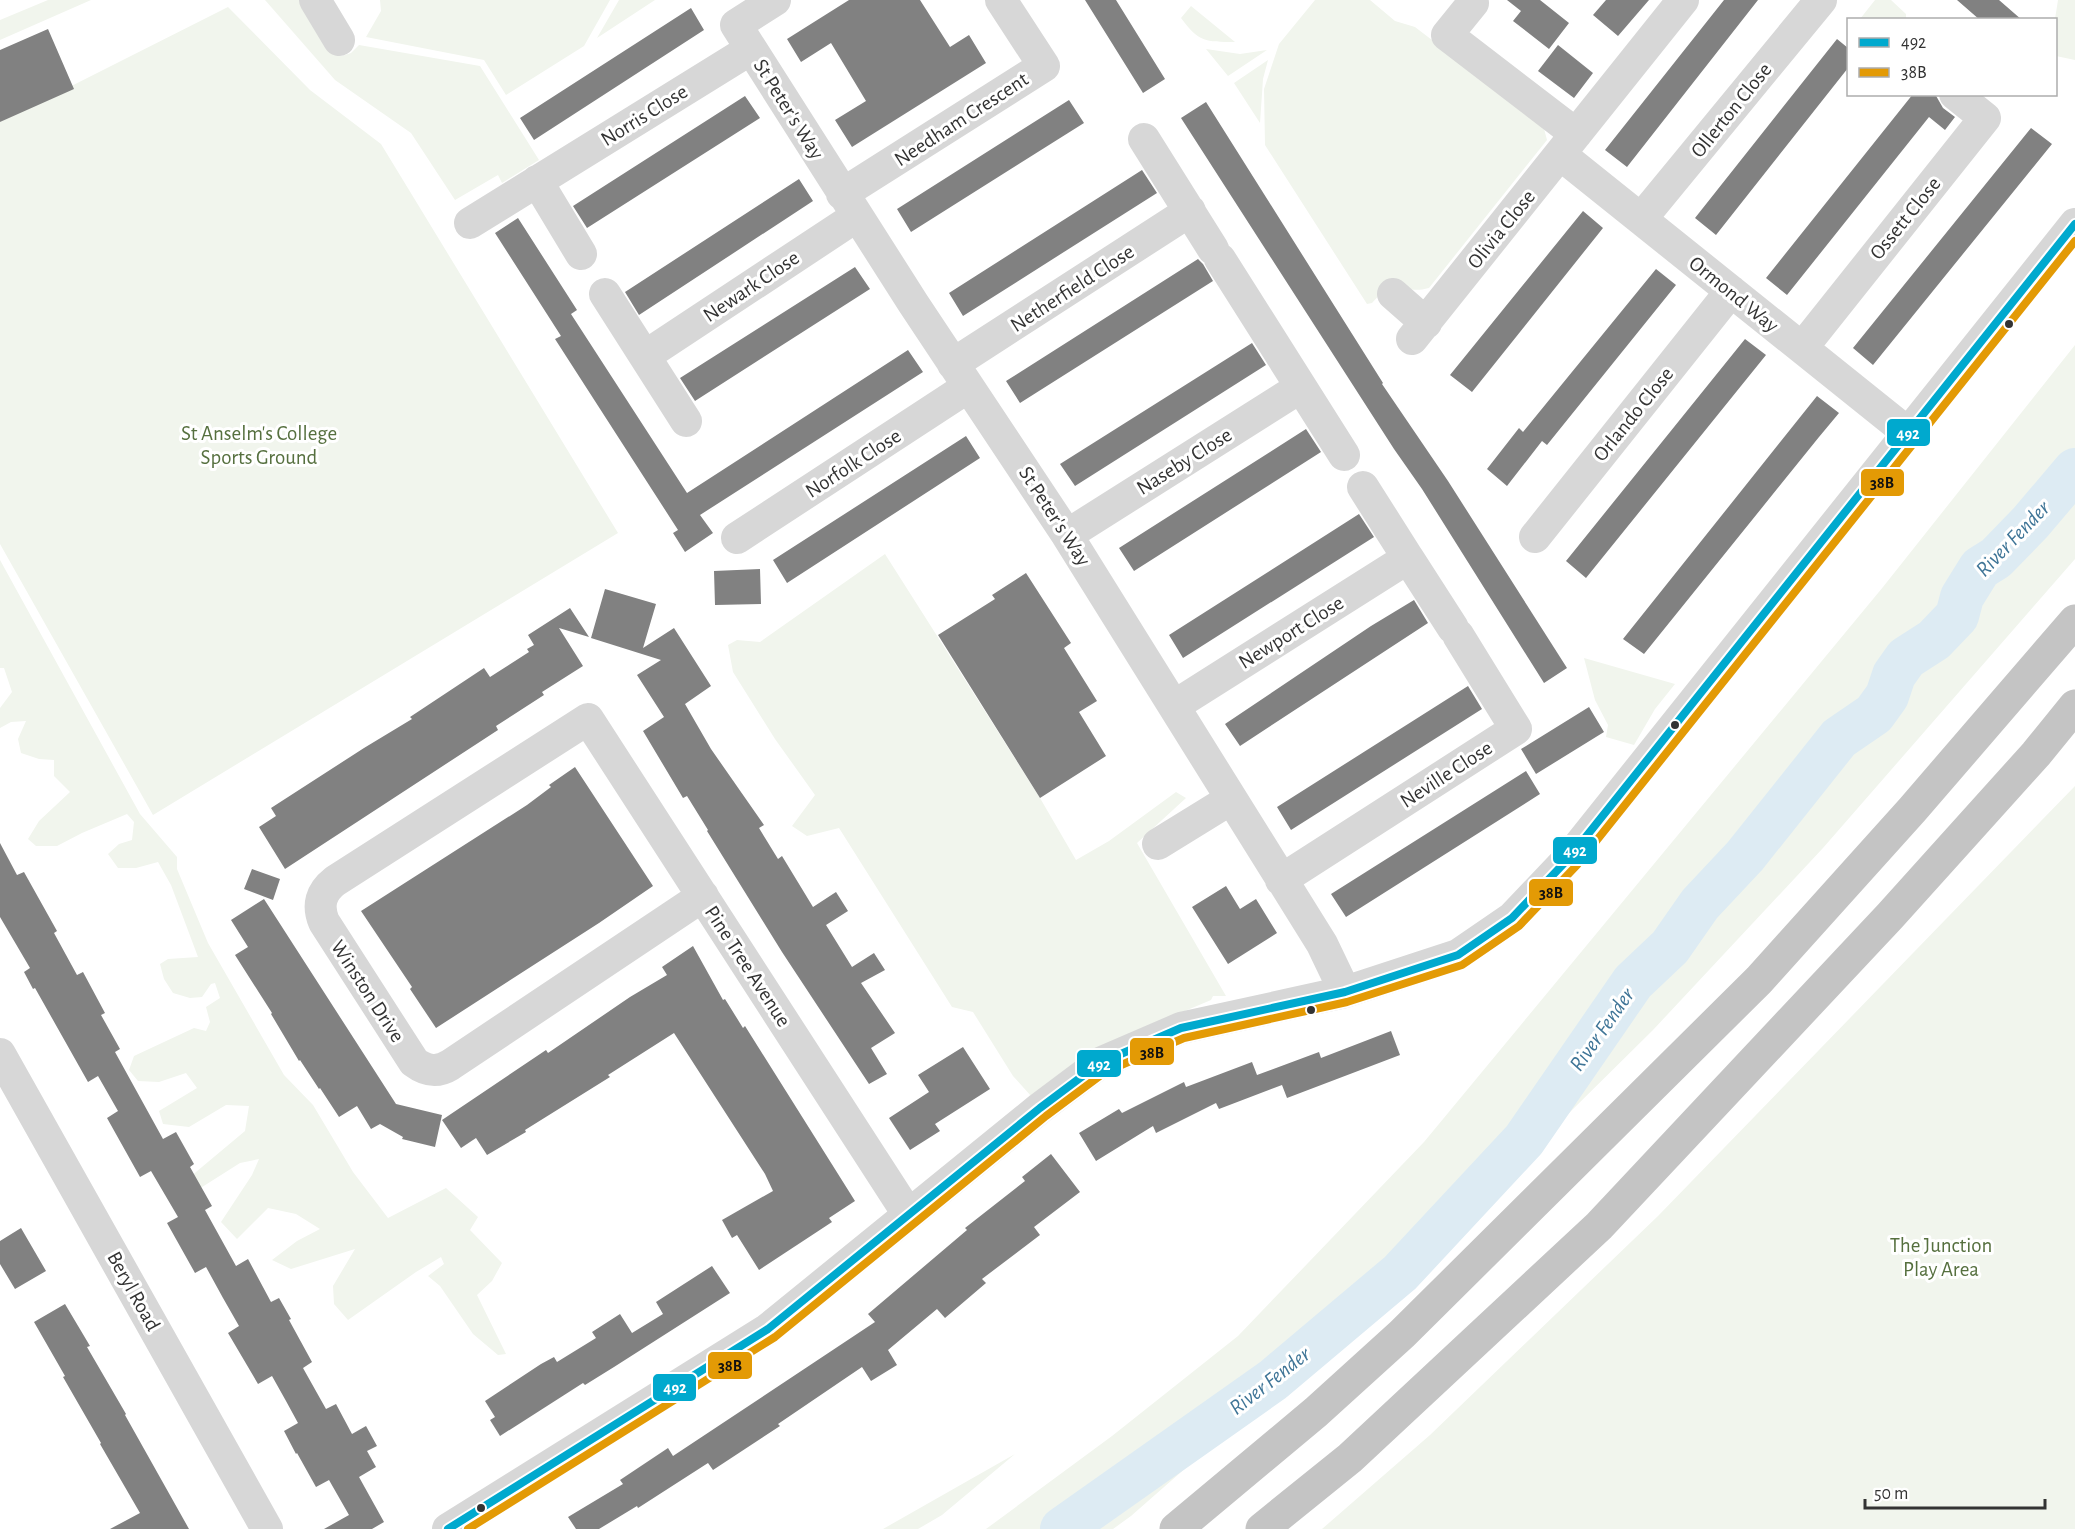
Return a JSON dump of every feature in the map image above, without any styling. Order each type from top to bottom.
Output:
[{"type":"highway","points":[[1176,1529],[1316,1412],[1402,1334],[1759,980],[1912,810],[2075,621]]},
{"type":"highway","points":[[1262,1529],[1350,1458],[1599,1226],[1890,916],[2036,754],[2075,706]]},
{"type":"street","points":[[315,0],[339,40]]},
{"type":"street","points":[[751,49],[736,25],[776,0]]},
{"type":"street","name":"Needham Crescent","points":[[850,205],[1044,66],[1001,0]]},
{"type":"street","name":"Olivia Close","points":[[1394,294],[1419,331],[1683,0]]},
{"type":"street","name":"Ollerton Close","points":[[1641,219],[1821,0]]},
{"type":"street","points":[[1473,3],[1437,27],[1568,144]]},
{"type":"street","name":"Norris Close","points":[[470,223],[751,49]]},
{"type":"street","name":"St Peter's Way","points":[[751,49],[961,376],[1067,535],[1322,944],[1345,992]]},
{"type":"street","name":"Ossett Close","points":[[1802,348],[1985,118],[1958,96]]},
{"type":"street","points":[[1144,139],[1344,455]]},
{"type":"street","name":"Ormond Way","points":[[1568,144],[1641,219],[1908,433]]},
{"type":"street","points":[[537,181],[581,254]]},
{"type":"street","name":"Newark Close","points":[[645,357],[850,205]]},
{"type":"street","name":"Netherfield Close","points":[[961,376],[1190,212]]},
{"type":"street","points":[[448,1529],[768,1329],[1040,1108],[1100,1063],[1181,1028],[1345,992],[1458,955],[1512,918],[1569,858],[2075,224]]},
{"type":"street","name":"Orlando Close","points":[[1535,537],[1731,291]]},
{"type":"street","points":[[605,294],[686,421]]},
{"type":"street","name":"Norfolk Close","points":[[737,538],[961,376]]},
{"type":"street","name":"Naseby Close","points":[[1067,535],[1301,387]]},
{"type":"street","points":[[1363,487],[1408,558]]},
{"type":"street","name":"Neville Close","points":[[1281,880],[1516,729],[1408,558]]},
{"type":"street","name":"Newport Close","points":[[1174,706],[1408,558]]},
{"type":"street","name":"Pine Tree Avenue","points":[[588,719],[908,1214]]},
{"type":"street","name":"Winston Drive","points":[[588,719],[336,881],[323,894],[320,913],[324,922],[409,1056],[420,1067],[428,1070],[443,1069],[703,896]]},
{"type":"street","points":[[1158,844],[1231,799]]},
{"type":"street","name":"Beryl Road","points":[[0,1054],[267,1529]]},
{"type":"green space","points":[[48,0],[91,0],[0,40],[0,20]]},
{"type":"green space","points":[[265,0],[302,0],[335,52],[342,56],[351,53],[359,45],[480,66],[539,160],[502,183],[498,175],[455,200],[411,133],[335,80]]},
{"type":"green space","points":[[380,0],[610,0],[584,46],[506,95],[484,60],[366,37],[381,11]]},
{"type":"green space","points":[[619,0],[655,0],[597,38]]},
{"type":"green space","points":[[1315,0],[1370,0],[1395,21],[1415,27],[1543,125],[1547,140],[1429,288],[1410,289],[1395,278],[1372,303],[1367,304],[1265,145],[1264,89],[1279,44]]},
{"type":"green space","points":[[1875,0],[1891,0],[1906,14],[1906,18],[1861,18]]},
{"type":"green space","points":[[2058,0],[2075,0],[2075,60],[2057,56],[2057,18],[2055,18]]},
{"type":"green space","points":[[1191,6],[1235,42],[1209,41],[1193,32],[1181,18]]},
{"type":"green space","name":"St Anselm's College Sports Ground","points":[[228,7],[310,90],[381,144],[618,533],[153,815],[0,544],[0,122]]},
{"type":"green space","points":[[1206,49],[1240,54],[1267,50],[1228,76]]},
{"type":"green space","points":[[1268,60],[1263,79],[1260,123],[1234,83]]},
{"type":"green space","points":[[2075,345],[2075,559],[1823,848],[1653,1030],[1400,1280],[1131,1516],[1113,1529],[986,1529],[1112,1436],[1238,1336],[1424,1142],[1883,587]]},
{"type":"green space","points":[[885,554],[1040,798],[1076,860],[1109,841],[1176,792],[1186,798],[1137,843],[1226,996],[1213,996],[1211,1000],[1109,1043],[1031,1096],[1013,1076],[973,1012],[952,1007],[839,828],[807,836],[792,826],[815,795],[775,739],[733,672],[728,645],[737,640],[760,642]]},
{"type":"green space","points":[[0,560],[140,814],[177,857],[177,869],[208,943],[284,1075],[313,1105],[353,1172],[388,1218],[446,1188],[478,1217],[470,1230],[502,1263],[492,1281],[477,1295],[506,1354],[498,1355],[473,1334],[440,1286],[428,1276],[444,1264],[441,1257],[348,1320],[334,1304],[333,1286],[355,1249],[291,1269],[272,1260],[297,1241],[320,1229],[296,1214],[268,1208],[237,1239],[221,1222],[252,1175],[259,1159],[240,1163],[199,1189],[176,1191],[245,1131],[249,1106],[226,1105],[189,1127],[163,1124],[159,1111],[197,1088],[186,1073],[159,1082],[138,1081],[129,1070],[134,1056],[194,1028],[206,1031],[210,1022],[206,1007],[220,998],[215,983],[211,984],[202,997],[190,998],[173,993],[164,979],[160,964],[168,959],[198,957],[171,885],[158,862],[136,868],[118,868],[108,854],[119,844],[132,840],[134,822],[127,814],[57,846],[36,846],[28,839],[39,821],[70,792],[54,776],[54,760],[39,759],[21,753],[18,739],[26,721],[11,722],[0,728],[0,708],[12,692],[4,668],[0,668]]},
{"type":"green space","points":[[1584,658],[1675,684],[1655,709],[1634,745],[1606,737],[1608,725],[1595,700]]},
{"type":"green space","name":"The Junction Play Area","points":[[2075,786],[2075,1529],[1322,1529],[1430,1435],[1658,1216]]},
{"type":"green space","points":[[1015,1454],[942,1515],[918,1529],[883,1529]]},
{"type":"building","points":[[849,0],[920,0],[950,47],[969,35],[986,63],[852,147],[835,120],[866,101],[831,43],[801,62],[787,39]]},
{"type":"building","points":[[1085,0],[1116,0],[1165,79],[1143,93]]},
{"type":"building","points":[[1507,0],[1540,0],[1569,23],[1549,49],[1513,21],[1521,11]]},
{"type":"building","points":[[1606,0],[1649,0],[1618,36],[1593,15]]},
{"type":"building","points":[[1724,0],[1758,0],[1627,167],[1605,150]]},
{"type":"building","points":[[1957,0],[1999,0],[2020,18],[1978,18]]},
{"type":"building","points":[[691,8],[704,30],[534,140],[520,118]]},
{"type":"building","points":[[48,29],[74,89],[0,122],[0,50]]},
{"type":"building","points":[[1837,39],[1847,47],[1847,69],[1716,235],[1695,218]]},
{"type":"building","points":[[1558,45],[1593,73],[1574,98],[1538,71]]},
{"type":"building","points":[[745,96],[760,118],[587,228],[573,206]]},
{"type":"building","points":[[1911,96],[1936,96],[1943,108],[1955,117],[1945,130],[1929,117],[1787,295],[1766,278]]},
{"type":"building","points":[[1069,100],[1084,123],[911,232],[897,209]]},
{"type":"building","points":[[1206,102],[1382,384],[1448,481],[1567,668],[1544,683],[1422,489],[1181,118]]},
{"type":"building","points":[[2031,128],[2052,144],[1873,365],[1853,348]]},
{"type":"building","points":[[1142,170],[1157,193],[963,316],[949,293]]},
{"type":"building","points":[[799,179],[813,201],[639,315],[625,292]]},
{"type":"building","points":[[1583,211],[1603,228],[1472,392],[1450,375]]},
{"type":"building","points":[[518,218],[577,310],[571,314],[687,493],[908,350],[923,372],[700,515],[713,533],[685,552],[673,533],[678,530],[555,339],[561,336],[495,233]]},
{"type":"building","points":[[1198,259],[1213,281],[1020,403],[1006,381]]},
{"type":"building","points":[[855,267],[870,289],[695,401],[680,378]]},
{"type":"building","points":[[1656,269],[1676,285],[1547,445],[1542,441],[1507,486],[1487,469],[1519,428],[1523,432]]},
{"type":"building","points":[[1745,339],[1766,355],[1586,578],[1566,561]]},
{"type":"building","points":[[1252,343],[1266,365],[1075,486],[1060,464]]},
{"type":"building","points":[[1817,396],[1839,413],[1644,654],[1623,639]]},
{"type":"building","points":[[1306,429],[1321,452],[1134,571],[1119,548]]},
{"type":"building","points":[[966,436],[980,458],[787,583],[773,560]]},
{"type":"building","points":[[1359,514],[1374,537],[1183,658],[1169,635]]},
{"type":"building","points":[[760,569],[761,604],[715,605],[714,571]]},
{"type":"building","points":[[1026,573],[1071,643],[1064,648],[1097,701],[1079,712],[1106,756],[1040,798],[938,635],[995,599],[992,595]]},
{"type":"building","points":[[605,589],[656,604],[643,648],[674,628],[711,686],[685,704],[711,749],[764,825],[759,828],[778,859],[782,856],[813,907],[836,892],[848,911],[826,925],[852,967],[874,953],[885,970],[861,983],[895,1033],[871,1048],[887,1074],[869,1084],[782,952],[687,796],[683,798],[643,731],[664,717],[637,675],[661,660],[591,638]]},
{"type":"building","points":[[1414,600],[1428,623],[1240,746],[1225,724],[1371,626]]},
{"type":"building","points":[[570,608],[589,637],[559,628],[583,666],[542,692],[544,695],[496,726],[498,730],[285,869],[259,827],[276,816],[271,808],[412,719],[410,717],[484,668],[490,677],[529,652],[527,649],[534,645],[528,635]]},
{"type":"building","points":[[1468,686],[1482,709],[1291,830],[1277,807]]},
{"type":"building","points":[[1589,707],[1604,732],[1536,774],[1521,749]]},
{"type":"building","points":[[575,767],[653,886],[436,1028],[410,989],[412,987],[361,911],[527,805],[551,787],[549,785]]},
{"type":"building","points":[[1526,771],[1540,794],[1346,917],[1331,894]]},
{"type":"building","points":[[0,843],[17,875],[24,872],[57,931],[54,933],[77,975],[83,972],[105,1013],[101,1015],[120,1049],[115,1052],[163,1139],[176,1132],[194,1164],[190,1167],[212,1206],[205,1210],[236,1266],[248,1259],[271,1302],[279,1298],[312,1362],[303,1368],[326,1409],[336,1404],[352,1434],[366,1426],[377,1446],[367,1451],[376,1467],[359,1477],[384,1522],[372,1529],[324,1529],[349,1515],[329,1480],[316,1487],[296,1454],[284,1431],[298,1423],[272,1376],[258,1384],[228,1333],[239,1326],[206,1267],[195,1273],[167,1223],[178,1217],[151,1171],[140,1177],[107,1118],[118,1111],[98,1076],[88,1082],[24,972],[30,968],[0,917]]},
{"type":"building","points":[[252,869],[280,879],[273,900],[244,889]]},
{"type":"building","points":[[1226,886],[1240,909],[1256,899],[1277,933],[1228,964],[1192,907]]},
{"type":"building","points":[[264,899],[396,1104],[442,1115],[435,1147],[402,1139],[403,1137],[380,1124],[371,1129],[357,1106],[339,1117],[299,1061],[235,955],[248,947],[231,920]]},
{"type":"building","points":[[693,946],[723,1000],[725,999],[743,1028],[745,1026],[855,1201],[829,1218],[832,1222],[759,1270],[737,1235],[732,1238],[722,1220],[773,1191],[765,1174],[674,1033],[608,1075],[610,1077],[525,1130],[526,1132],[487,1155],[476,1138],[461,1148],[442,1120],[546,1050],[548,1053],[630,997],[667,975],[662,967]]},
{"type":"building","points":[[1391,1031],[1400,1055],[1287,1098],[1282,1085],[1219,1109],[1216,1103],[1156,1133],[1153,1126],[1096,1161],[1079,1133],[1119,1109],[1122,1113],[1184,1082],[1186,1087],[1252,1062],[1257,1075],[1319,1052],[1321,1058]]},
{"type":"building","points":[[963,1047],[990,1089],[935,1124],[940,1131],[910,1150],[889,1118],[929,1092],[918,1075]]},
{"type":"building","points":[[1051,1154],[1080,1192],[1034,1227],[1040,1235],[982,1279],[986,1283],[945,1318],[937,1309],[888,1350],[897,1365],[871,1381],[862,1367],[778,1424],[780,1426],[713,1470],[708,1463],[638,1508],[637,1506],[599,1529],[576,1529],[568,1517],[623,1484],[620,1480],[668,1448],[673,1456],[875,1322],[868,1314],[967,1230],[965,1228],[1025,1181],[1022,1177]]},
{"type":"building","points":[[21,1228],[46,1271],[15,1289],[0,1264],[0,1241]]},
{"type":"building","points":[[712,1266],[730,1293],[500,1436],[490,1420],[495,1417],[485,1401],[541,1364],[554,1357],[557,1362],[596,1338],[592,1332],[620,1314],[632,1333],[663,1314],[656,1302]]},
{"type":"building","points":[[65,1304],[189,1529],[110,1529],[140,1513],[34,1322]]},
{"type":"waterway","name":"River Fender","points":[[1062,1529],[1273,1380],[1400,1273],[1524,1140],[1633,982],[1670,947],[1700,904],[1745,856],[1839,738],[1874,714],[1887,696],[1894,675],[1906,658],[1934,640],[1957,616],[1962,597],[1980,568],[1996,558],[2030,523],[2075,470]]},
{"type":"transit line","name":"492","points":[[448,1529],[768,1329],[1040,1108],[1100,1063],[1181,1028],[1345,992],[1458,955],[1512,918],[1569,858],[2075,224]]},
{"type":"transit line","name":"38B","points":[[468,1529],[775,1337],[1046,1116],[1105,1072],[1184,1038],[1347,1002],[1462,965],[1519,926],[1577,865],[2075,241]]}]
